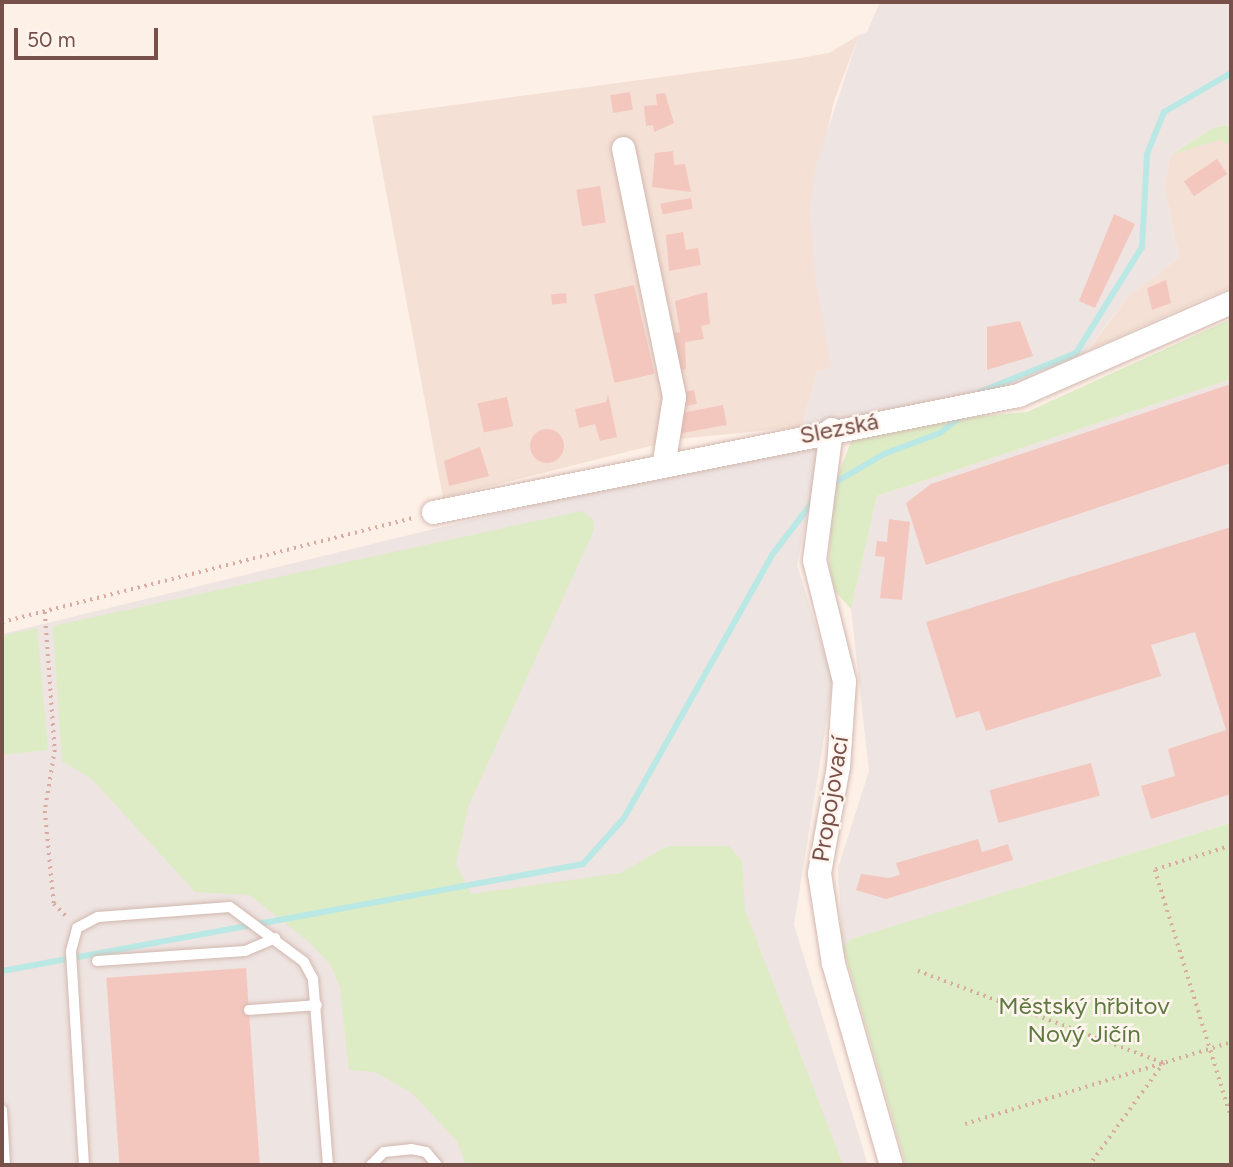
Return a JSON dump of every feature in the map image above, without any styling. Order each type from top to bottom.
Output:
[{"type":"street","points":[[623,148],[674,397],[664,461]]},
{"type":"street","name":"Slezská","points":[[433,512],[664,461],[1056,384],[1231,302]]},
{"type":"street","name":"Propojovací","points":[[831,429],[814,560],[844,681],[838,766],[819,873],[833,963],[891,1165]]},
{"type":"lane","points":[[84,1165],[71,951],[77,928],[98,917],[230,907],[275,939],[310,971],[317,1005],[328,1165]]},
{"type":"lane","points":[[97,961],[245,951],[275,939]]},
{"type":"lane","points":[[249,1010],[317,1005]]},
{"type":"lane","points":[[2,1110],[5,1165]]},
{"type":"lane","points":[[370,1165],[384,1152],[411,1149],[426,1152],[438,1165]]},
{"type":"path","points":[[2,622],[433,512]]},
{"type":"path","points":[[45,612],[55,750],[45,791],[51,886],[54,904],[77,928]]},
{"type":"path","points":[[1231,846],[1155,870],[1231,1117]]},
{"type":"path","points":[[918,971],[1164,1063]]},
{"type":"path","points":[[965,1124],[1231,1042]]},
{"type":"path","points":[[1090,1165],[1164,1063]]},
{"type":"shaded area","points":[[880,2],[1231,2],[1231,125],[1213,128],[1171,155],[1164,185],[1179,258],[1128,297],[1074,367],[1054,380],[802,427],[817,372],[831,368],[815,276],[810,210],[815,169],[859,35],[867,32]]},
{"type":"shaded area","points":[[859,35],[834,101],[810,210],[832,368],[817,372],[802,427],[678,439],[443,498],[372,116],[795,59],[829,53]]},
{"type":"shaded area","points":[[1231,125],[1231,287],[1088,350],[1128,297],[1179,258],[1164,185],[1171,155]]},
{"type":"shaded area","points":[[1231,379],[1231,823],[852,939],[843,957],[838,868],[869,771],[851,609],[877,496]]},
{"type":"shaded area","points":[[824,434],[797,565],[833,681],[794,925],[868,1165],[2,1165],[2,634]]},
{"type":"green space","points":[[1231,125],[1231,145],[1219,140],[1171,155],[1213,128]]},
{"type":"green space","points":[[1231,319],[1231,379],[877,496],[851,609],[835,591],[829,564],[833,489],[856,428],[1027,412]]},
{"type":"green space","points":[[582,511],[593,519],[594,530],[468,807],[456,864],[471,894],[620,873],[668,846],[729,846],[742,861],[745,910],[843,1165],[466,1165],[457,1141],[412,1093],[375,1072],[349,1070],[340,987],[330,964],[309,942],[250,895],[195,892],[92,779],[62,761],[53,626]]},
{"type":"green space","points":[[37,628],[48,750],[2,755],[2,636]]},
{"type":"green space","name":"Městský hřbitov Nový Jičín","points":[[1231,823],[1231,1165],[906,1165],[843,947],[851,939]]},
{"type":"building","points":[[630,92],[633,110],[613,113],[610,95]]},
{"type":"building","points":[[665,93],[674,123],[654,132],[653,125],[646,126],[644,106],[657,105],[656,94]]},
{"type":"building","points":[[673,151],[674,165],[685,164],[691,192],[652,187],[655,153]]},
{"type":"building","points":[[1217,159],[1227,174],[1194,196],[1184,181]]},
{"type":"building","points":[[600,186],[606,223],[582,226],[576,190]]},
{"type":"building","points":[[691,198],[693,209],[662,214],[660,203]]},
{"type":"building","points":[[1114,214],[1135,224],[1095,308],[1079,301]]},
{"type":"building","points":[[683,232],[686,250],[698,248],[701,265],[669,271],[666,235]]},
{"type":"building","points":[[1166,280],[1171,303],[1152,310],[1147,288]]},
{"type":"building","points":[[634,285],[654,374],[615,383],[594,294]]},
{"type":"building","points":[[707,292],[710,324],[701,326],[704,339],[685,342],[686,369],[677,371],[669,334],[680,332],[675,301]]},
{"type":"building","points":[[566,293],[567,303],[552,305],[551,295]]},
{"type":"building","points":[[1020,321],[1033,356],[987,370],[987,327]]},
{"type":"building","points":[[1231,384],[1231,463],[926,565],[906,503],[931,484]]},
{"type":"building","points":[[694,390],[697,404],[683,407],[680,393]]},
{"type":"building","points":[[608,394],[617,437],[600,441],[595,424],[579,428],[575,409],[606,402]]},
{"type":"building","points":[[507,397],[513,426],[484,433],[478,403]]},
{"type":"building","points":[[723,405],[727,425],[677,434],[673,415]]},
{"type":"building","points":[[547,429],[559,434],[564,446],[559,458],[547,463],[535,458],[530,446],[535,434]]},
{"type":"building","points":[[480,447],[489,476],[449,486],[444,461]]},
{"type":"building","points":[[889,519],[910,522],[902,600],[880,598],[885,557],[875,556],[877,541],[887,542]]},
{"type":"building","points":[[1231,527],[1231,794],[1151,819],[1141,786],[1175,776],[1168,749],[1226,730],[1195,632],[1151,645],[1161,676],[986,731],[979,711],[956,718],[926,622]]},
{"type":"building","points":[[1091,763],[1100,796],[998,823],[990,790]]},
{"type":"building","points":[[978,839],[982,852],[1008,844],[1013,860],[886,899],[856,890],[861,874],[889,878],[900,875],[896,863]]},
{"type":"building","points":[[246,968],[260,1165],[119,1165],[106,978]]},
{"type":"waterway","points":[[980,392],[1076,353],[1142,247],[1147,154],[1164,112],[1231,73]]},
{"type":"waterway","points":[[829,486],[884,454],[940,433],[967,412]]},
{"type":"waterway","points":[[2,971],[583,864],[624,818],[772,555],[814,500]]}]
